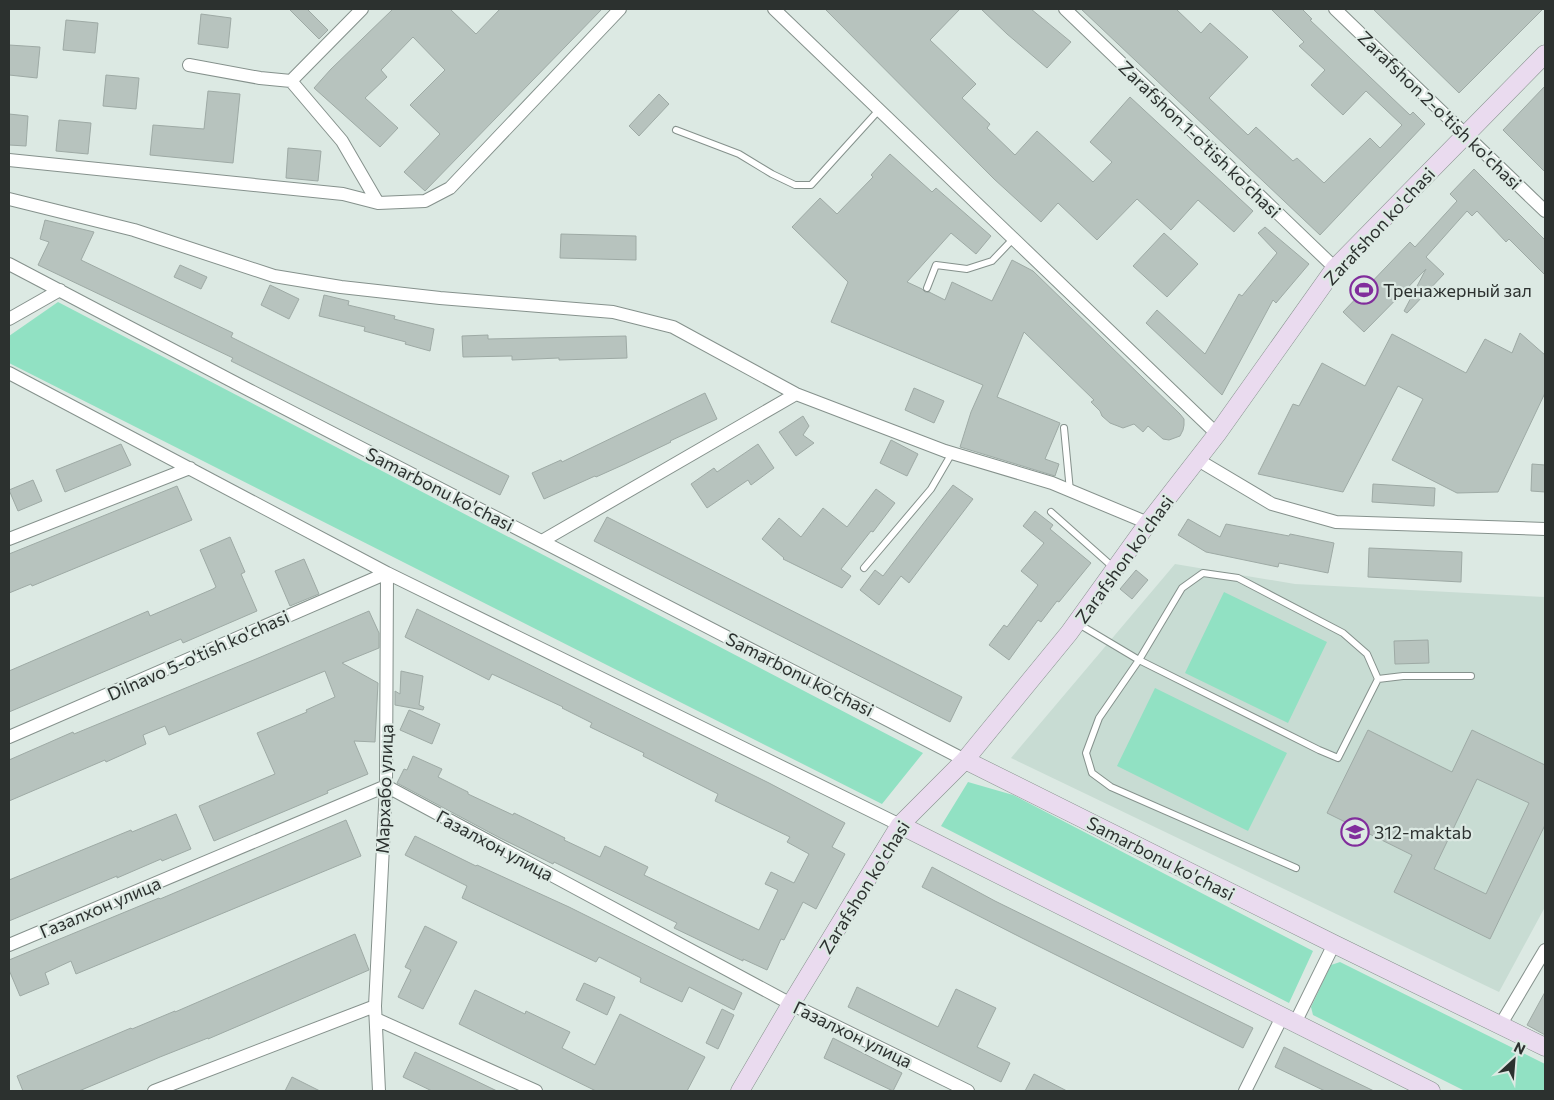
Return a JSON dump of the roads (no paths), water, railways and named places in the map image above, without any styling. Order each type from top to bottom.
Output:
[{"type":"street","points":[[291,80],[362,9]]},
{"type":"street","points":[[9,160],[343,194],[378,203],[425,201],[450,188],[620,9]]},
{"type":"street","points":[[774,9],[1217,434]]},
{"type":"street","name":"Zarafshon 1-o'tish ko'chasi","points":[[1066,9],[1335,268]]},
{"type":"street","name":"Zarafshon 2-o'tish ko'chasi","points":[[1335,9],[1545,211]]},
{"type":"street","name":"Zarafshon ko'chasi","points":[[740,1091],[900,825],[965,760],[1076,623],[1217,434],[1335,268],[1545,54]]},
{"type":"street","points":[[189,65],[260,78],[291,80],[342,141],[378,203]]},
{"type":"street","points":[[9,199],[134,230],[274,276],[351,288],[440,298],[613,312],[673,327],[796,394],[952,453],[1052,483],[1148,524]]},
{"type":"street","name":"Samarbonu ko'chasi","points":[[9,264],[258,395],[965,760],[1334,944],[1545,1046]]},
{"type":"street","points":[[9,318],[60,290]]},
{"type":"street","points":[[9,373],[387,573],[900,825],[1431,1091]]},
{"type":"street","points":[[542,541],[796,394]]},
{"type":"street","points":[[1198,460],[1272,504],[1336,522],[1545,529]]},
{"type":"street","points":[[9,539],[190,468]]},
{"type":"street","name":"Dilnavo 5-o'tish ko'chasi","points":[[9,737],[387,573]]},
{"type":"street","name":"Мархабо улица","points":[[379,1091],[376,1006],[386,786],[387,573]]},
{"type":"street","name":"Газалхон улица","points":[[9,945],[386,786],[791,1004],[968,1091]]},
{"type":"street","points":[[1245,1091],[1334,944]]},
{"type":"street","points":[[1501,1024],[1545,950]]},
{"type":"street","points":[[154,1091],[178,1087],[376,1006]]},
{"type":"street","points":[[376,1019],[536,1091]]},
{"type":"lane","points":[[676,130],[739,154],[795,186],[811,185],[879,110]]},
{"type":"lane","points":[[927,288],[936,265],[967,269],[992,261],[1013,239]]},
{"type":"lane","points":[[1064,428],[1070,491]]},
{"type":"lane","points":[[864,568],[931,489],[952,453]]},
{"type":"lane","points":[[1051,512],[1115,569]]},
{"type":"lane","points":[[1296,868],[1111,787],[1092,773],[1086,753],[1099,718],[1139,660],[1182,588],[1203,573],[1238,578],[1343,633],[1367,654],[1378,679]]},
{"type":"lane","points":[[1076,623],[1139,660],[1338,758],[1378,679]]},
{"type":"lane","points":[[1378,679],[1403,676],[1471,676]]},
{"type":"place","name":"Тренажерный зал","points":[[1364,290]]},
{"type":"place","name":"312-maktab","points":[[1355,832]]}]
